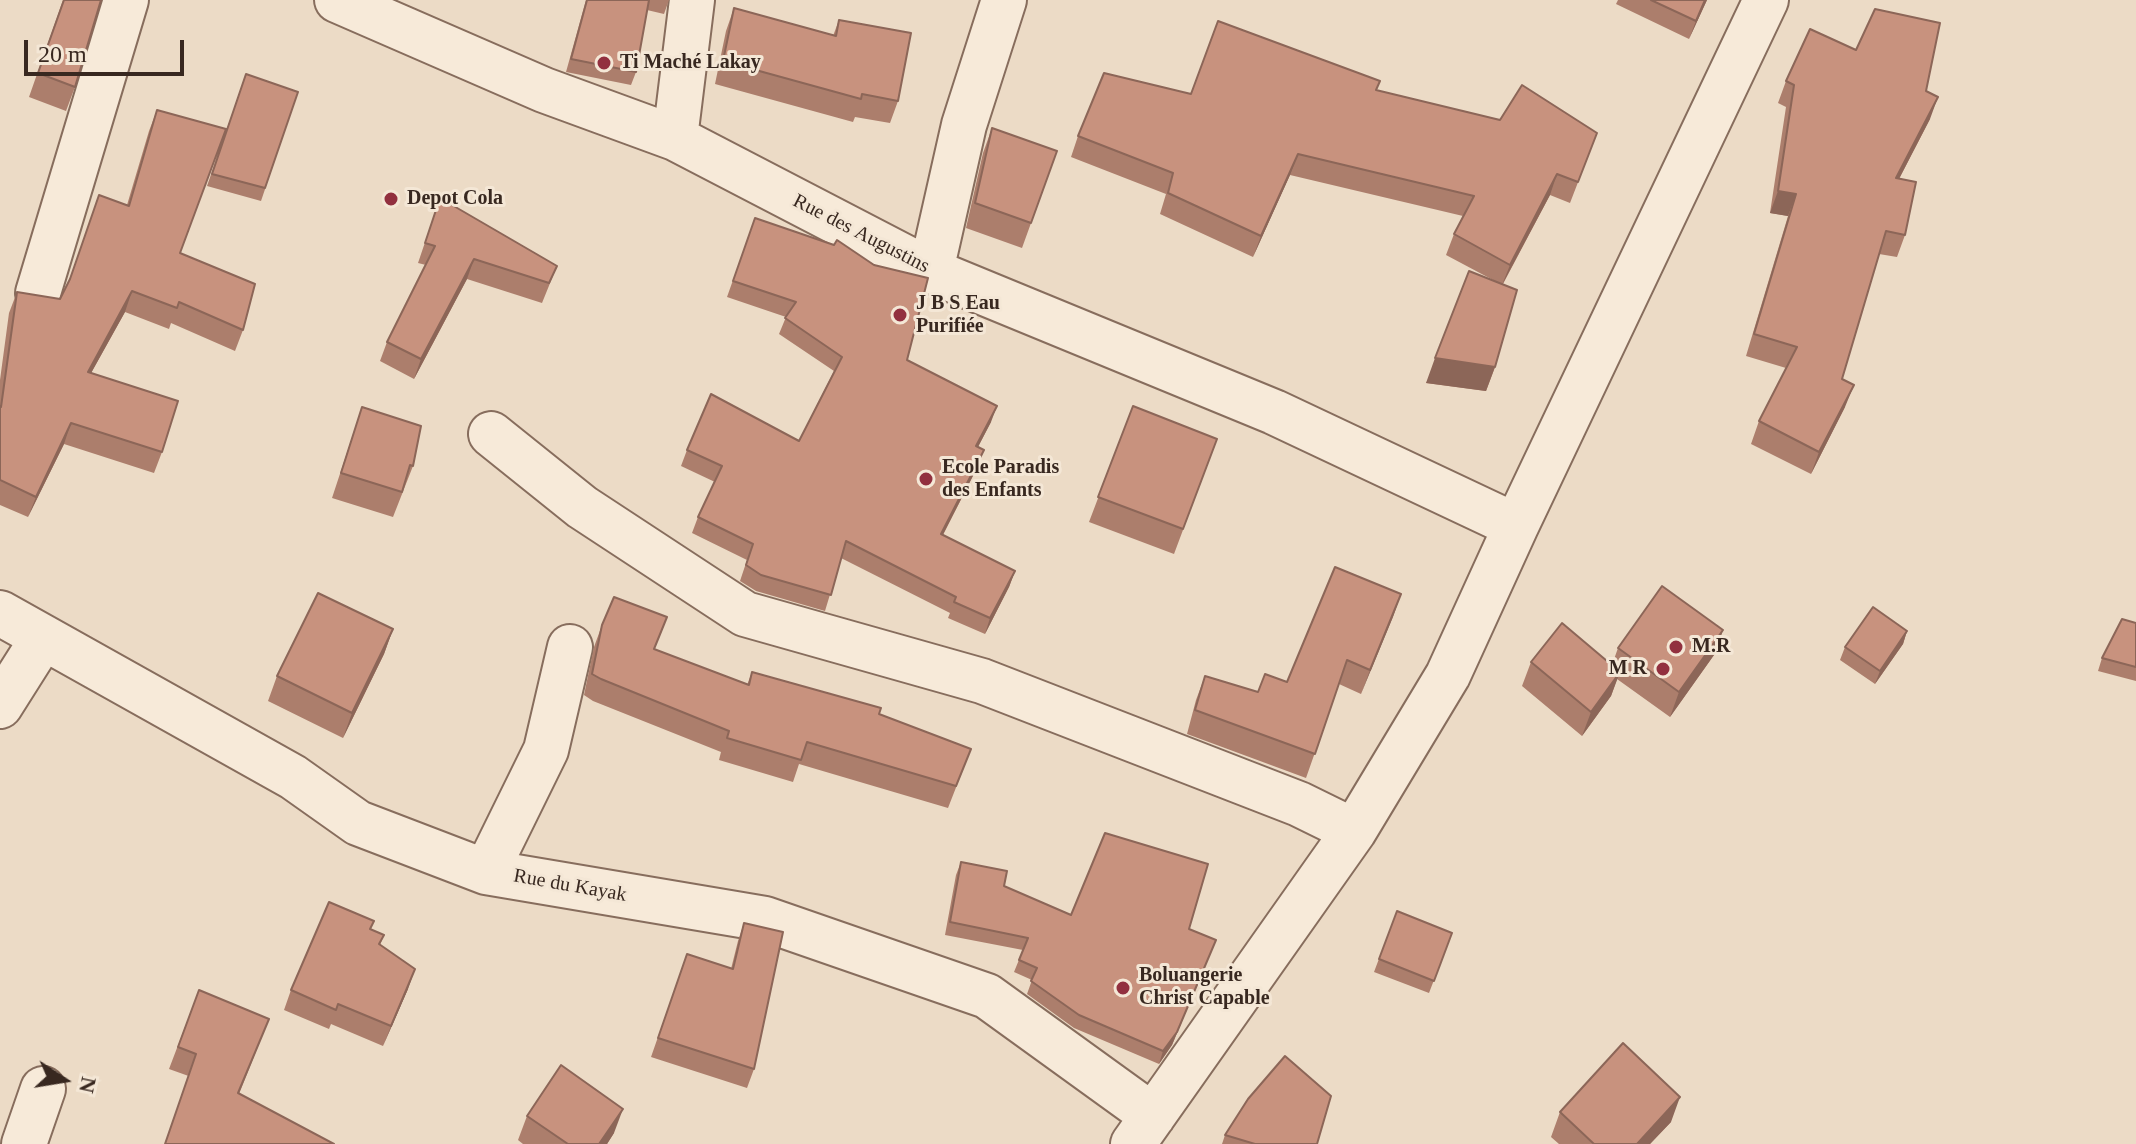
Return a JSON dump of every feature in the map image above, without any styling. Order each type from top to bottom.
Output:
[{"type":"street","points":[[38,293],[126,0]]},
{"type":"street","name":"Rue des Augustins","points":[[337,0],[544,90],[675,138],[931,271],[1274,412],[1516,526]]},
{"type":"street","points":[[675,138],[692,0]]},
{"type":"street","points":[[931,271],[964,125],[1004,0]]},
{"type":"street","points":[[1143,1130],[1354,831],[1448,675],[1766,0]]},
{"type":"street","points":[[491,434],[582,507],[745,614],[982,681],[1299,804],[1354,831]]},
{"type":"street","name":"Rue du Kayak","points":[[0,613],[293,777],[358,823],[486,872],[765,919],[987,996],[1143,1130]]},
{"type":"street","points":[[0,706],[43,638]]},
{"type":"street","points":[[486,872],[546,750],[570,647]]},
{"type":"street","points":[[24,1144],[43,1089]]},
{"type":"building","points":[[64,0],[101,0],[75,87],[38,73]]},
{"type":"building","points":[[587,0],[649,0],[636,72],[571,59]]},
{"type":"building","points":[[1651,0],[1705,0],[1696,21]]},
{"type":"building","points":[[734,8],[836,36],[839,20],[911,33],[898,101],[862,94],[861,99],[723,61]]},
{"type":"building","points":[[1875,9],[1940,23],[1926,91],[1938,97],[1896,178],[1916,182],[1905,235],[1886,231],[1842,379],[1854,385],[1819,452],[1759,421],[1797,347],[1754,334],[1796,194],[1778,191],[1794,85],[1786,81],[1810,29],[1856,50]]},
{"type":"building","points":[[1218,21],[1380,81],[1376,90],[1500,120],[1522,85],[1597,133],[1578,182],[1557,174],[1510,265],[1454,234],[1474,196],[1298,154],[1261,236],[1168,193],[1173,173],[1078,136],[1104,73],[1191,94]]},
{"type":"building","points":[[246,74],[298,92],[265,188],[212,174]]},
{"type":"building","points":[[157,110],[226,129],[180,253],[255,284],[243,330],[179,302],[177,308],[132,291],[88,372],[178,401],[162,452],[71,423],[36,497],[0,480],[0,406],[17,292],[60,299],[99,195],[129,206]]},
{"type":"building","points":[[992,128],[1057,151],[1031,223],[975,203]]},
{"type":"building","points":[[440,198],[557,266],[549,283],[474,259],[421,359],[387,342],[435,246],[425,243]]},
{"type":"building","points":[[755,218],[834,245],[837,240],[874,265],[928,278],[907,360],[997,406],[976,446],[984,450],[941,534],[1015,571],[990,618],[954,602],[956,597],[846,541],[831,595],[761,575],[746,565],[753,544],[698,517],[722,466],[687,450],[711,394],[799,441],[842,357],[785,318],[796,302],[733,281]]},
{"type":"building","points":[[1469,271],[1517,290],[1495,367],[1435,358]]},
{"type":"building","points":[[1133,406],[1217,439],[1183,529],[1098,497]]},
{"type":"building","points":[[362,407],[421,426],[413,466],[410,465],[402,492],[341,473]]},
{"type":"building","points":[[1335,567],[1401,594],[1370,670],[1347,660],[1315,754],[1195,710],[1205,676],[1258,692],[1265,674],[1287,682]]},
{"type":"building","points":[[1662,586],[1723,630],[1679,692],[1618,648]]},
{"type":"building","points":[[318,593],[393,629],[352,713],[277,676]]},
{"type":"building","points":[[614,597],[667,617],[654,649],[749,685],[752,672],[881,708],[879,714],[971,749],[956,786],[807,742],[801,760],[727,738],[729,731],[601,679],[592,674],[602,625]]},
{"type":"building","points":[[1873,607],[1907,631],[1880,671],[1845,647]]},
{"type":"building","points":[[2122,619],[2136,623],[2136,667],[2102,658]]},
{"type":"building","points":[[1562,623],[1620,672],[1591,712],[1531,662]]},
{"type":"building","points":[[1105,833],[1208,864],[1189,929],[1216,940],[1177,1032],[1163,1051],[1079,1015],[1031,981],[1037,968],[1019,960],[1028,938],[950,922],[961,862],[1007,871],[1004,886],[1071,915]]},
{"type":"building","points":[[329,902],[374,921],[370,929],[384,935],[379,944],[415,969],[391,1026],[338,1004],[336,1010],[291,990]]},
{"type":"building","points":[[1397,911],[1452,933],[1434,981],[1379,959]]},
{"type":"building","points":[[744,923],[783,932],[754,1069],[658,1038],[687,954],[733,969]]},
{"type":"building","points":[[199,990],[269,1019],[238,1093],[334,1144],[165,1144],[196,1054],[178,1047]]},
{"type":"building","points":[[1623,1043],[1680,1097],[1637,1144],[1594,1144],[1560,1112]]},
{"type":"building","points":[[1285,1056],[1331,1096],[1317,1144],[1255,1144],[1225,1135],[1248,1099]]},
{"type":"building","points":[[561,1065],[623,1109],[599,1144],[568,1144],[527,1116]]},
{"type":"place","name":"Ti Maché Lakay","points":[[604,63]]},
{"type":"place","name":"Depot Cola","points":[[391,199]]},
{"type":"place","name":"J B S Eau Purifiée","points":[[900,315]]},
{"type":"place","name":"Ecole Paradis des Enfants","points":[[926,479]]},
{"type":"place","name":"M.R","points":[[1676,647]]},
{"type":"place","name":"M R","points":[[1663,669]]},
{"type":"place","name":"Boluangerie Christ Capable","points":[[1123,988]]}]
